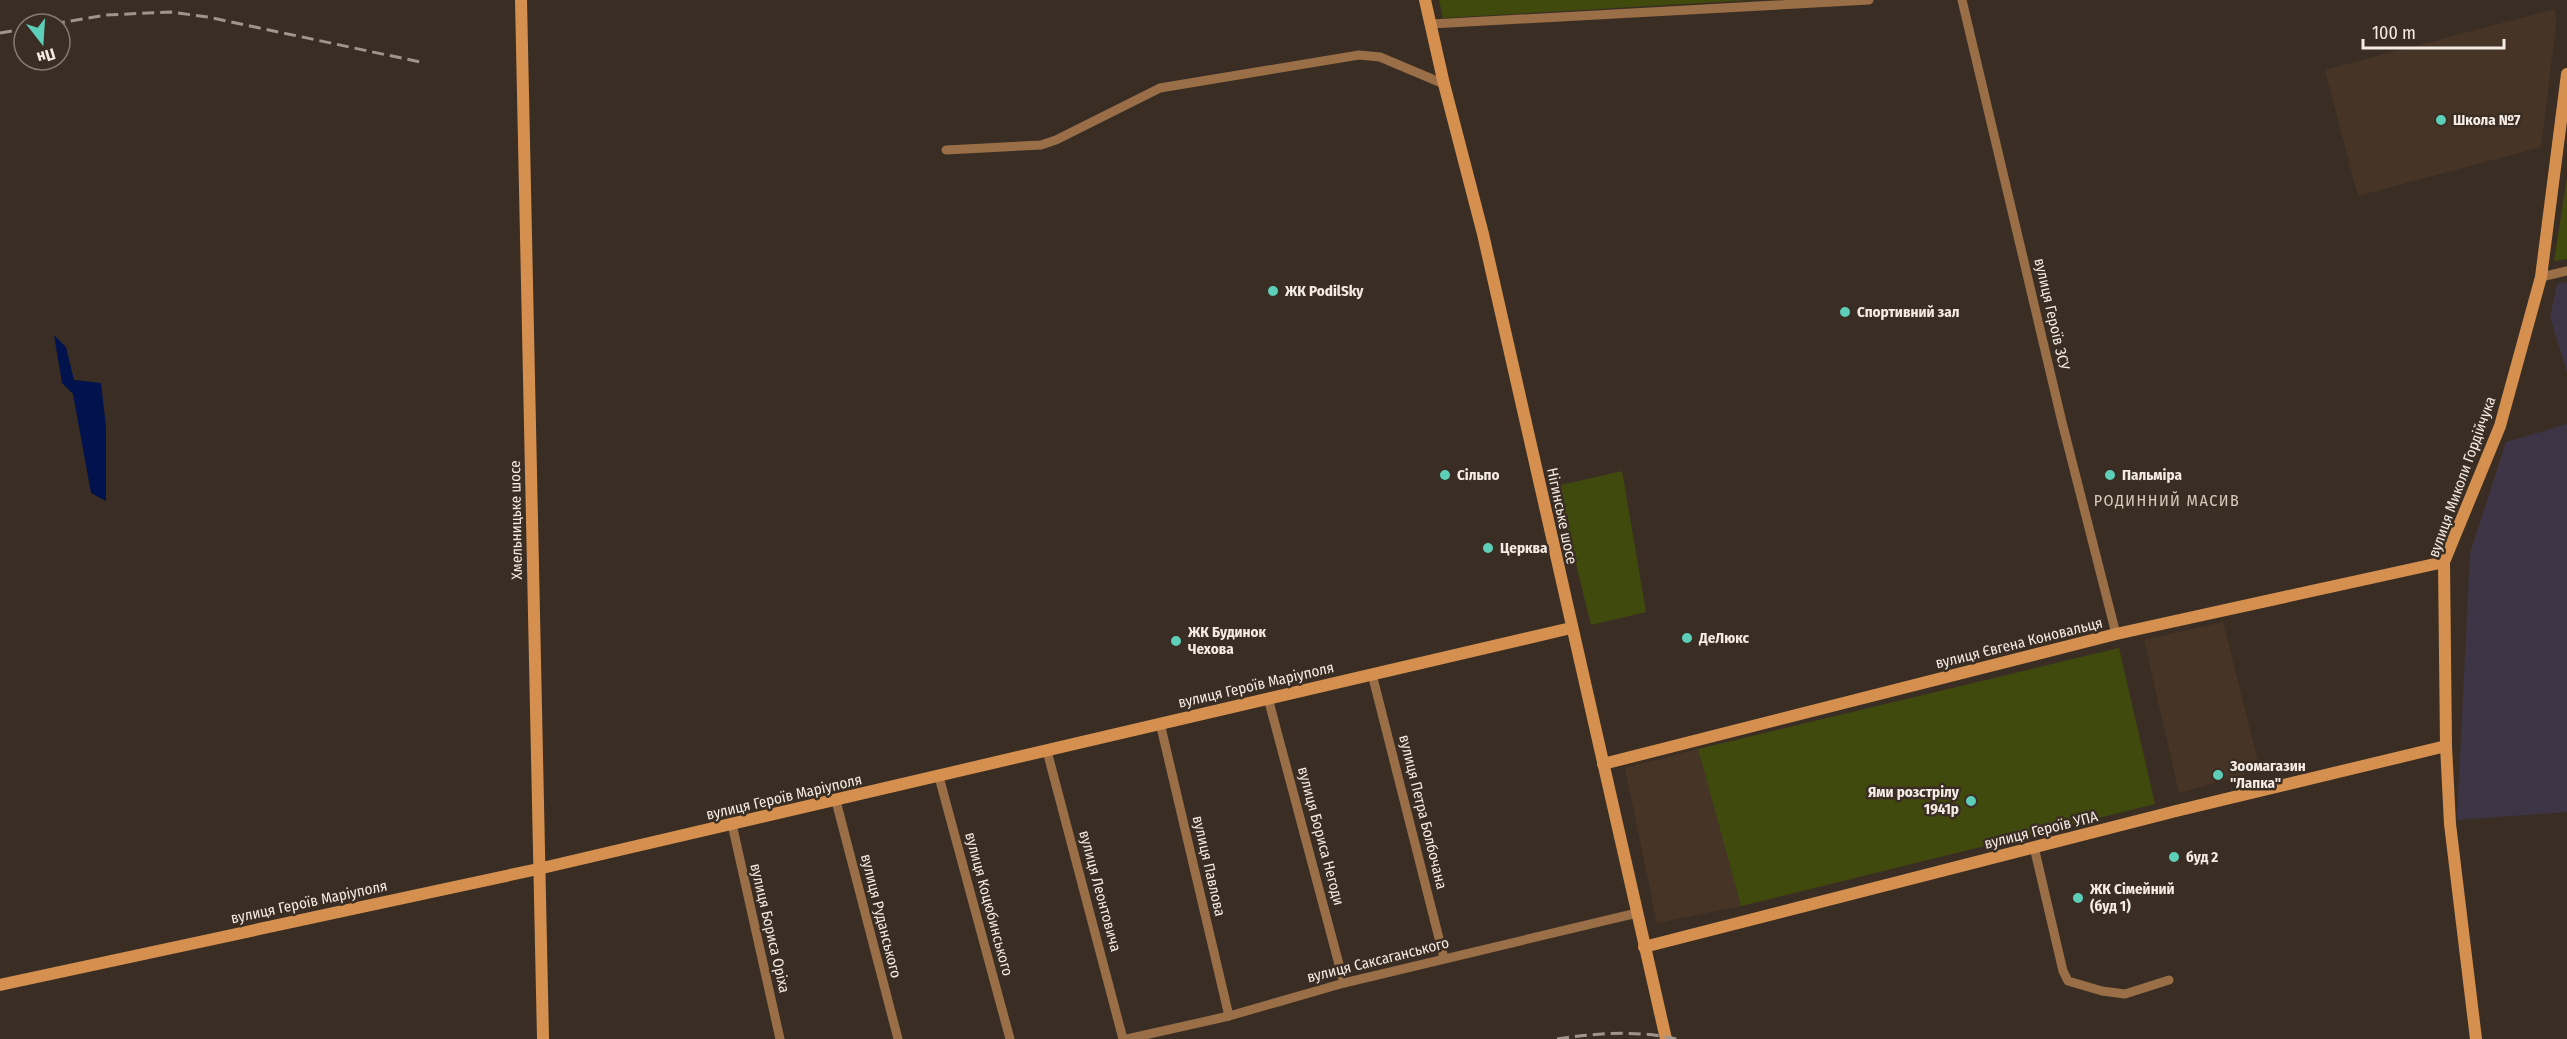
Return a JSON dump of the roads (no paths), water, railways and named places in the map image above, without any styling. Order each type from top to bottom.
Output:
[{"type":"street","name":"Хмельницьке шосе","points":[[521,0],[543,1039]]},
{"type":"street","name":"Нігинське шосе","points":[[1425,0],[1485,244],[1665,1039]]},
{"type":"street","points":[[1431,24],[1869,0]]},
{"type":"street","name":"вулиця Героїв ЗСУ","points":[[1962,0],[2115,634]]},
{"type":"street","points":[[946,150],[1041,145],[1160,88],[1359,55],[1380,57],[1444,84]]},
{"type":"street","name":"вулиця Миколи Гордійчука","points":[[2476,1039],[2450,824],[2446,746],[2444,562],[2500,426],[2541,277],[2567,74]]},
{"type":"street","points":[[2541,277],[2567,271]]},
{"type":"street","name":"вулиця Євгена Коновальця","points":[[1603,764],[2115,634],[2444,562]]},
{"type":"street","name":"вулиця Героїв Маріуполя","points":[[0,985],[538,869],[939,777],[1571,627]]},
{"type":"street","name":"вулиця Петра Болбочана","points":[[1372,674],[1444,958]]},
{"type":"street","name":"вулиця Бориса Негоди","points":[[1268,698],[1344,983]]},
{"type":"street","name":"вулиця Павлова","points":[[1160,723],[1228,1016]]},
{"type":"street","name":"вулиця Героїв УПА","points":[[1644,947],[2034,847],[2446,746]]},
{"type":"street","name":"вулиця Леонтовича","points":[[1047,751],[1125,1039]]},
{"type":"street","name":"вулиця Коцюбинського","points":[[939,777],[1010,1039]]},
{"type":"street","name":"вулиця Руданського","points":[[836,801],[898,1039]]},
{"type":"street","name":"вулиця Бориса Оріха","points":[[732,824],[780,1039]]},
{"type":"street","points":[[2034,847],[2063,971],[2068,981],[2102,992],[2126,994],[2169,980]]},
{"type":"street","name":"вулиця Саксаганського","points":[[1125,1039],[1228,1016],[1444,958],[1637,913]]},
{"type":"railway","points":[[72,21],[106,15],[170,12],[208,17],[420,62]]},
{"type":"railway","points":[[0,33],[12,31]]},
{"type":"railway","points":[[1557,1039],[1617,1033],[1647,1034],[1677,1039]]},
{"type":"place","name":"Школа №7","points":[[2441,120]]},
{"type":"place","name":"ЖК PodilSky","points":[[1273,291]]},
{"type":"place","name":"Спортивний зал","points":[[1845,312]]},
{"type":"place","name":"Сільпо","points":[[1445,475]]},
{"type":"place","name":"Пальміра","points":[[2110,475]]},
{"type":"place","name":"Церква","points":[[1488,548]]},
{"type":"place","name":"ДеЛюкс","points":[[1687,638]]},
{"type":"place","name":"ЖК Будинок Чехова","points":[[1176,641]]},
{"type":"place","name":"Зоомагазин \"Лапка\"","points":[[2218,775]]},
{"type":"place","name":"Ями розстрілу 1941р","points":[[1971,801]]},
{"type":"place","name":"буд 2","points":[[2174,857]]},
{"type":"place","name":"ЖК Сімейний (буд 1)","points":[[2078,898]]},
{"type":"district","name":"РОДИННИЙ МАСИВ","points":[[2167,500]]}]
